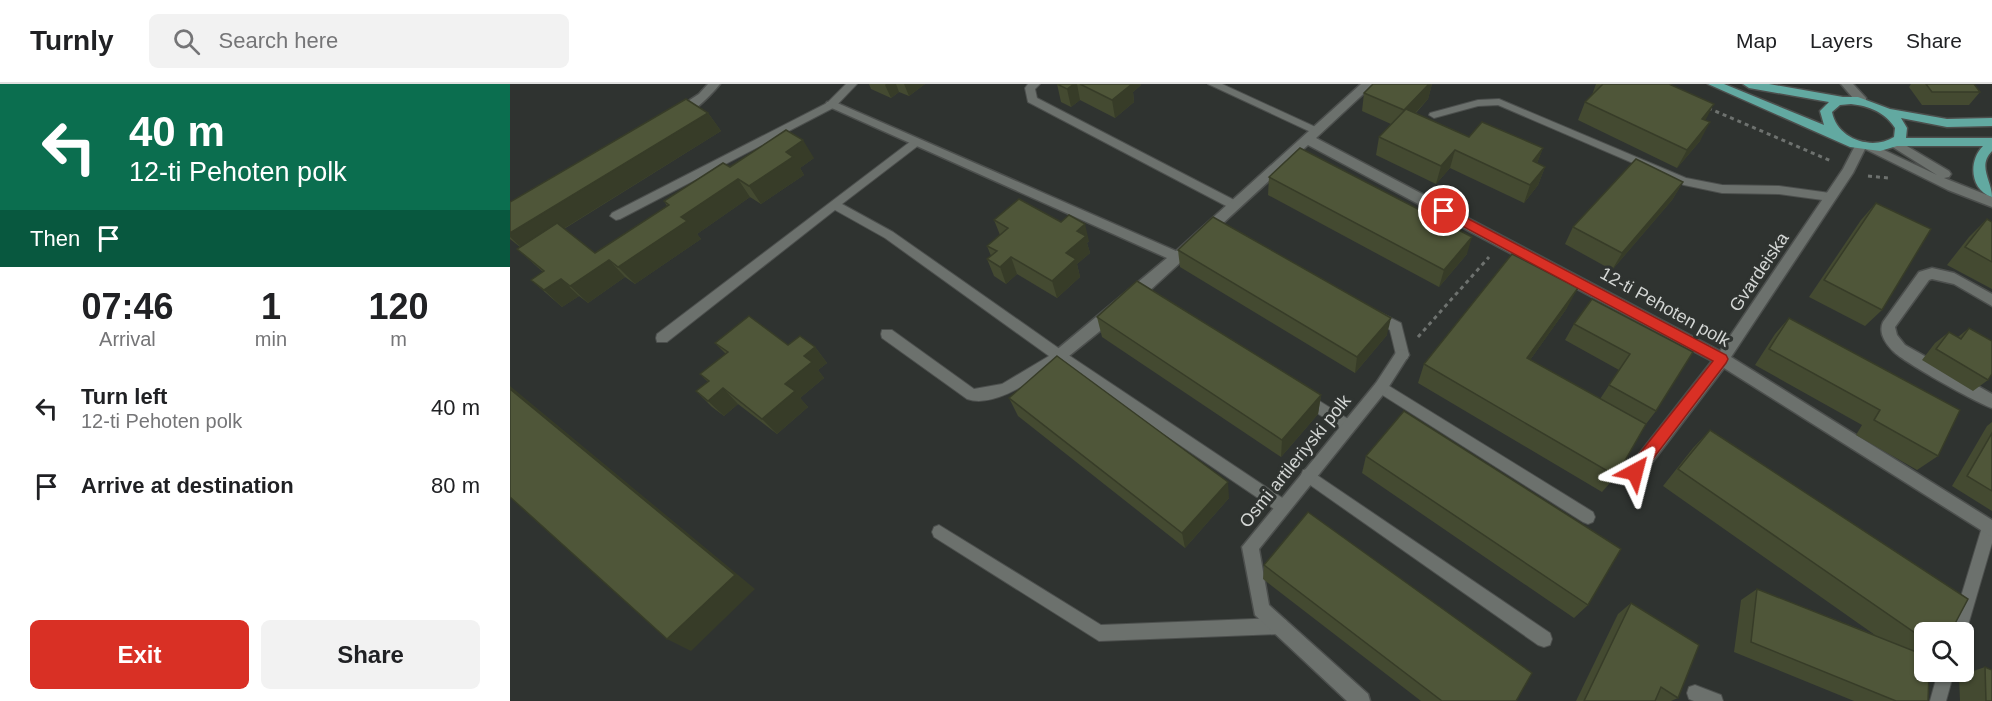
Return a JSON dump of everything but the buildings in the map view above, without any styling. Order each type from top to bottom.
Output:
[{"type":"main road","points":[[1714,84],[1863,145],[1882,147],[1896,142],[1992,144]]},
{"type":"main road","points":[[1749,84],[1842,101],[1862,102],[1887,112],[1947,123],[1992,122]]},
{"type":"main road","points":[[1840,136],[1829,125],[1825,114],[1830,106],[1842,101]]},
{"type":"main road","points":[[1887,112],[1901,128],[1901,135],[1896,142]]},
{"type":"main road","points":[[1992,144],[1979,158],[1977,167],[1983,184],[1992,194]]},
{"type":"street","points":[[661,124],[703,97],[714,84]]},
{"type":"street","points":[[1059,356],[1146,293],[1177,257],[1219,227],[1234,205],[1368,84]]},
{"type":"street","points":[[1847,84],[1862,102]]},
{"type":"street","points":[[831,105],[1177,257]]},
{"type":"street","name":"12-ti Pehoten polk","points":[[1312,135],[1722,359],[1991,528]]},
{"type":"street","points":[[1896,142],[1992,200]]},
{"type":"street","points":[[1863,145],[1952,187],[1992,200]]},
{"type":"street","name":"Gvardeiska","points":[[1635,472],[1722,359],[1849,170],[1863,145]]},
{"type":"street","points":[[1992,301],[1948,276],[1937,272],[1930,273],[1924,276],[1888,326],[1890,337],[1900,349],[1992,402]]},
{"type":"street","name":"Osmi artileriyski polk","points":[[1361,701],[1261,609],[1250,547],[1380,387],[1402,355]]},
{"type":"lane","points":[[616,216],[831,105],[852,84]]},
{"type":"lane","points":[[1035,84],[1030,88],[1032,100],[1234,205]]},
{"type":"lane","points":[[1213,84],[1312,135]]},
{"type":"lane","points":[[1434,116],[1478,103],[1499,102],[1684,181],[1722,189],[1779,190],[1830,197]]},
{"type":"lane","points":[[662,338],[915,142]]},
{"type":"lane","points":[[834,205],[889,235],[1059,356],[1282,506]]},
{"type":"lane","points":[[1366,310],[1396,327],[1402,355]]},
{"type":"lane","points":[[887,334],[972,395],[987,396],[1004,390],[1059,356]]},
{"type":"lane","points":[[1289,387],[1348,426]]},
{"type":"lane","points":[[1380,387],[1588,517]]},
{"type":"lane","points":[[1308,475],[1544,639]]},
{"type":"lane","points":[[1961,622],[1991,528]]},
{"type":"lane","points":[[939,532],[1099,633],[1280,626]]},
{"type":"lane","points":[[1938,701],[1943,682]]},
{"type":"lane","points":[[1695,693],[1715,701]]},
{"type":"path","points":[[1703,106],[1849,170]]},
{"type":"path","points":[[1402,355],[1503,241]]},
{"type":"route","points":[[1444,211],[1722,359],[1635,472]]}]
